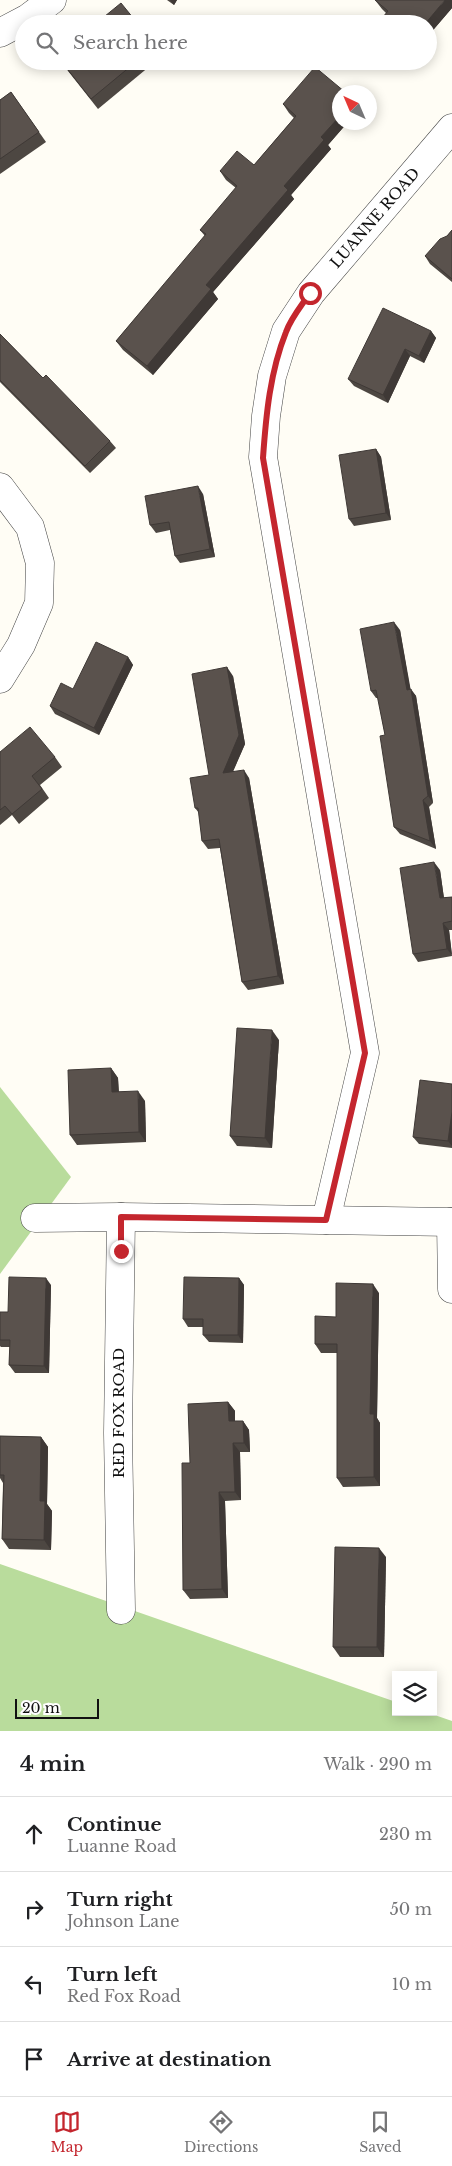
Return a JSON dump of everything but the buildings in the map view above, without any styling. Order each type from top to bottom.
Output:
[{"type":"street","points":[[32,15],[52,0]]},
{"type":"street","points":[[0,33],[15,25]]},
{"type":"street","name":"LUANNE ROAD","points":[[326,1220],[365,1053],[263,458],[266,416],[272,376],[286,330],[306,300],[452,128]]},
{"type":"street","points":[[0,487],[30,527],[40,563],[39,603],[21,645],[0,679]]},
{"type":"street","points":[[35,1218],[121,1217],[451,1222],[452,1289]]},
{"type":"street","name":"RED FOX ROAD","points":[[121,1217],[118,1433],[121,1610]]},
{"type":"green space","points":[[0,1087],[71,1177],[0,1274]]},
{"type":"green space","points":[[0,1564],[392,1701],[392,1716],[437,1716],[452,1721],[452,1731],[0,1731]]},
{"type":"route","points":[[121,1251],[121,1217],[326,1220],[365,1053],[263,458],[266,416],[272,376],[286,330],[310,293]]}]
